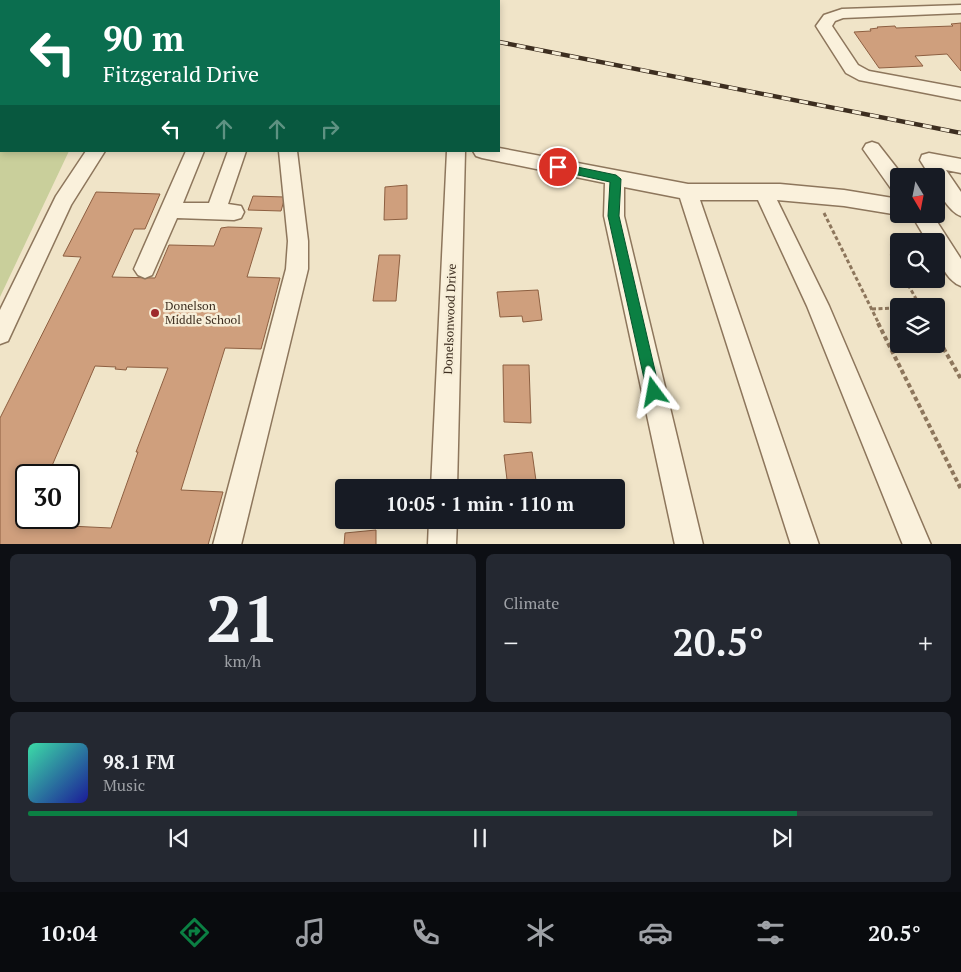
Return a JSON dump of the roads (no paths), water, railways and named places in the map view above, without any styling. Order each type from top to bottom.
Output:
[{"type":"street","points":[[961,9],[842,14],[829,18],[824,26],[852,69],[865,76],[961,94]]},
{"type":"street","points":[[872,149],[890,173]]},
{"type":"street","points":[[0,334],[49,228],[72,185],[95,152]]},
{"type":"street","points":[[145,269],[195,152]]},
{"type":"street","points":[[170,210],[225,211],[237,152]]},
{"type":"street","points":[[227,544],[298,260],[297,224],[288,152]]},
{"type":"street","name":"Donelsonwood Drive","points":[[444,479],[456,152]]},
{"type":"street","points":[[487,152],[688,192],[811,194],[890,206]]},
{"type":"street","points":[[961,166],[929,160],[961,208]]},
{"type":"street","points":[[616,179],[614,216],[689,544]]},
{"type":"street","points":[[688,192],[805,544]]},
{"type":"street","points":[[764,192],[818,306],[916,544]]},
{"type":"street","points":[[926,223],[961,277]]},
{"type":"street","points":[[442,544],[443,529]]},
{"type":"railway","points":[[500,42],[961,133]]},
{"type":"place","name":"Donelson Middle School","points":[[155,313]]}]
